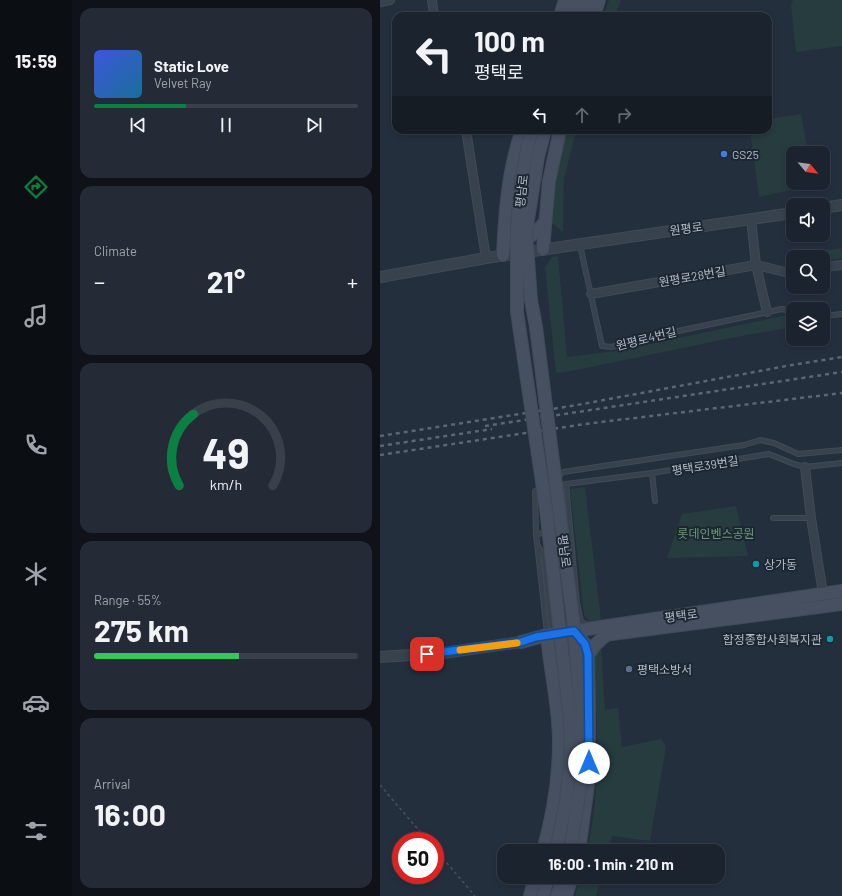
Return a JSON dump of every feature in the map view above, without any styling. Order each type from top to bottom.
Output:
[{"type":"main road","points":[[561,12],[565,0]]},
{"type":"main road","points":[[570,12],[575,0]]},
{"type":"main road","points":[[583,12],[587,0]]},
{"type":"main road","points":[[595,12],[599,0]]},
{"type":"main road","points":[[503,255],[504,223],[515,151],[521,134]]},
{"type":"main road","name":"평남로","points":[[531,134],[521,182],[516,228],[517,312],[546,509],[570,720],[571,753],[567,794],[557,844]]},
{"type":"main road","name":"평남로","points":[[544,134],[538,157],[526,232],[531,300],[536,327],[573,618],[582,724],[581,782],[571,844]]},
{"type":"main road","points":[[543,249],[549,180],[559,134]]},
{"type":"main road","points":[[504,223],[510,235],[521,239],[532,236],[545,222]]},
{"type":"main road","name":"평택로","points":[[521,642],[547,635],[606,635],[824,600],[842,591]]},
{"type":"main road","name":"평택로","points":[[576,636],[595,628],[824,600],[842,604]]},
{"type":"main road","points":[[545,844],[556,790],[559,742],[547,635]]},
{"type":"main road","points":[[588,655],[594,645],[606,635]]},
{"type":"main road","points":[[576,636],[585,644],[588,655],[589,778],[580,844]]},
{"type":"main road","points":[[530,896],[533,884]]},
{"type":"main road","points":[[543,896],[546,884]]},
{"type":"main road","points":[[557,896],[561,884]]},
{"type":"main road","points":[[566,896],[570,884]]},
{"type":"street","points":[[380,2],[390,0]]},
{"type":"street","points":[[432,0],[434,12]]},
{"type":"street","points":[[467,134],[486,258]]},
{"type":"street","points":[[830,207],[842,205]]},
{"type":"street","name":"원평로","points":[[579,244],[786,213]]},
{"type":"street","points":[[751,219],[756,265],[767,312]]},
{"type":"street","points":[[380,277],[503,255],[579,244]]},
{"type":"street","points":[[830,266],[842,264]]},
{"type":"street","name":"원평로28번길","points":[[591,294],[756,265],[786,271]]},
{"type":"street","points":[[805,467],[811,518],[824,600]]},
{"type":"street","points":[[380,657],[442,653],[521,642]]},
{"type":"lane","name":"원평로4번길","points":[[579,244],[602,346],[611,347],[767,312],[782,309],[786,310]]},
{"type":"lane","points":[[830,315],[842,314]]},
{"type":"lane","points":[[576,581],[567,561],[557,478],[563,472],[744,445],[760,440],[774,443],[798,454],[842,450]]},
{"type":"lane","name":"평택로39번길","points":[[536,534],[534,515],[535,491],[566,484],[652,473],[769,454],[805,467],[842,463]]},
{"type":"lane","points":[[652,473],[655,501]]},
{"type":"lane","points":[[566,484],[577,603],[582,622],[595,628]]},
{"type":"lane","points":[[773,518],[811,518]]},
{"type":"lane","points":[[547,635],[536,534],[564,531]]},
{"type":"lane","points":[[537,544],[544,556],[551,625],[547,635]]},
{"type":"path","points":[[380,785],[420,832]]},
{"type":"path","points":[[444,860],[475,896]]},
{"type":"green space","points":[[609,0],[621,0],[616,12],[604,12]]},
{"type":"green space","points":[[793,0],[842,0],[842,46],[796,52],[791,5]]},
{"type":"green space","points":[[801,114],[807,146],[786,146],[786,190],[791,190],[759,197],[751,134],[772,134],[772,118]]},
{"type":"green space","points":[[562,134],[575,134],[564,179],[563,232],[552,223],[553,186]]},
{"type":"green space","points":[[841,248],[842,258],[830,260],[830,250],[828,250]]},
{"type":"green space","points":[[558,256],[567,357],[616,351],[786,315],[786,328],[556,373],[545,267],[552,257]]},
{"type":"green space","points":[[585,487],[601,620],[590,621],[584,615],[570,489]]},
{"type":"green space","name":"롯데인벤스공원","points":[[736,506],[748,556],[667,558],[682,514]]},
{"type":"green space","points":[[601,646],[605,710],[618,708],[622,747],[661,739],[666,746],[650,841],[612,836],[610,844],[588,844],[592,826],[597,777],[597,727],[593,652]]},
{"type":"green space","points":[[578,884],[599,884],[596,896],[575,896]]},
{"type":"railway","points":[[380,436],[577,405],[842,357]]},
{"type":"railway","points":[[485,426],[842,372]]},
{"type":"railway","points":[[380,455],[585,424],[842,393]]},
{"type":"railway","points":[[380,446],[492,429]]},
{"type":"slow traffic","points":[[460,650],[517,643]]},
{"type":"place","name":"GS25","points":[[724,154]]},
{"type":"place","name":"상가동","points":[[756,564]]},
{"type":"place","name":"합정종합사회복지관","points":[[830,639]]},
{"type":"place","name":"평택소방서","points":[[629,669]]},
{"type":"route","points":[[427,654],[521,642],[536,637],[574,631],[585,644],[588,655],[590,703],[589,763]]}]
